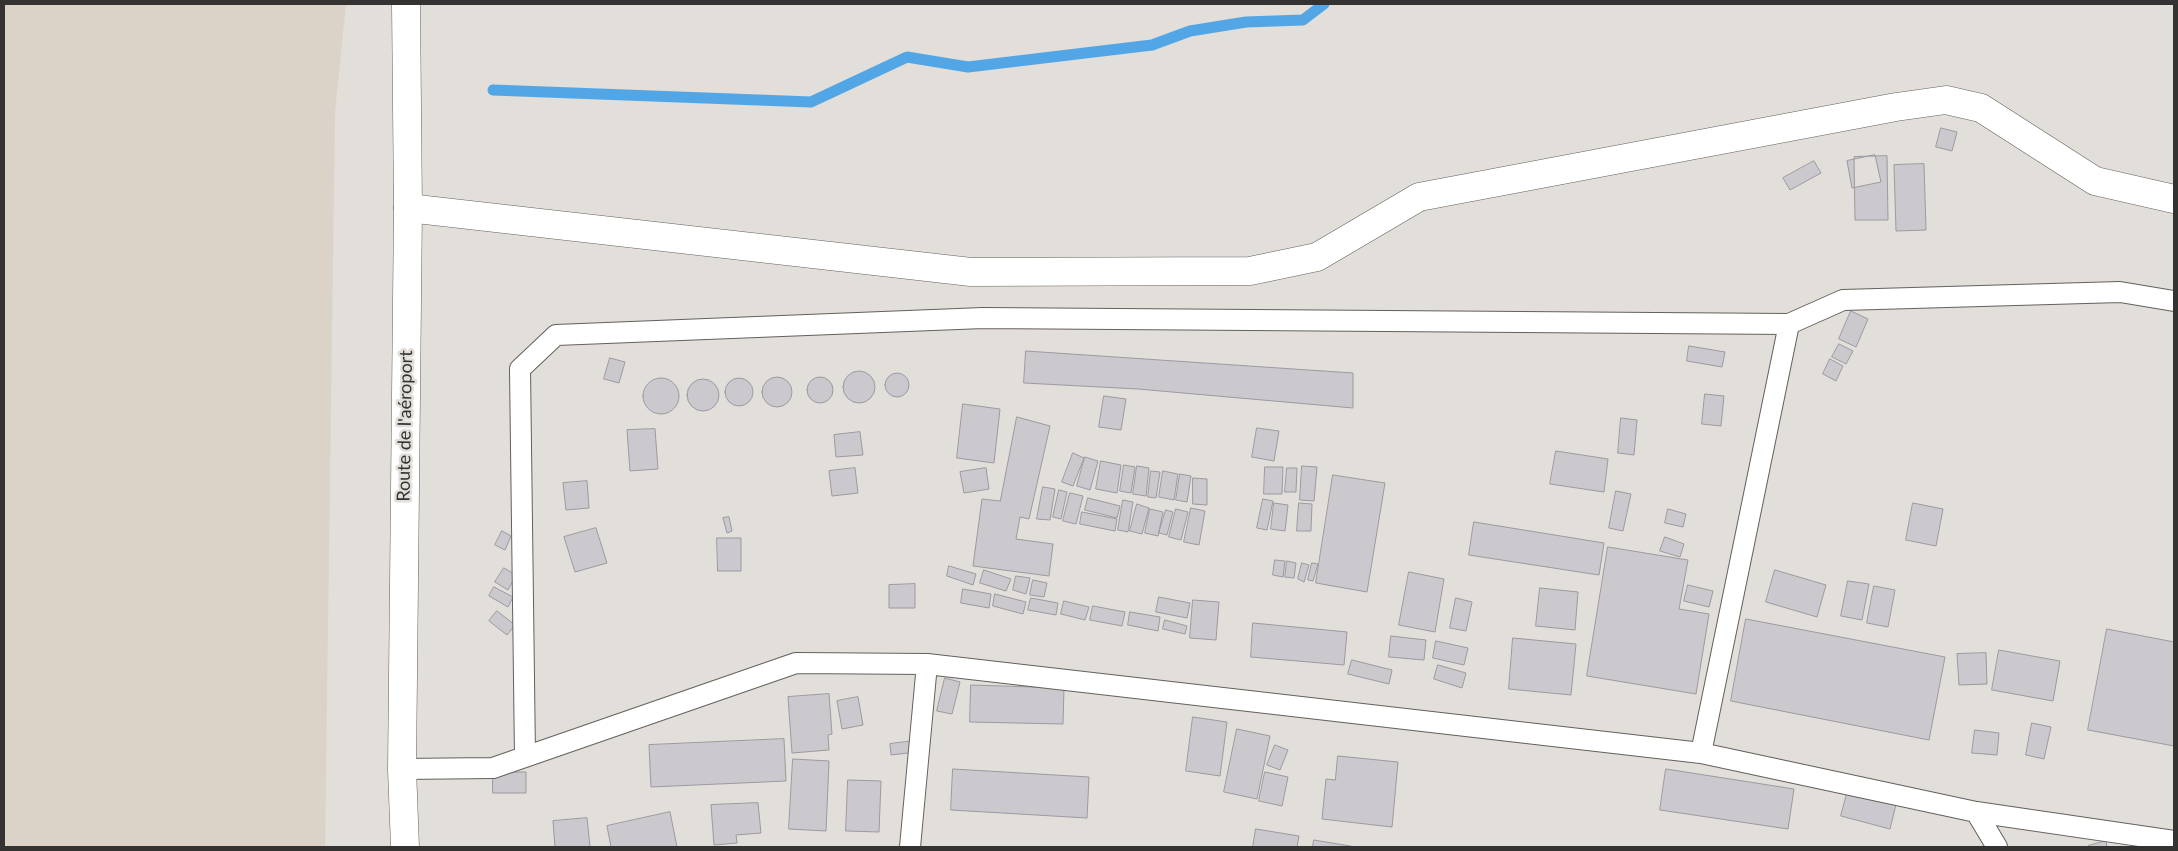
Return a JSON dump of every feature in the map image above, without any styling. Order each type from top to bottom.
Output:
[{"type":"street","name":"Route de l'aéroport","points":[[405,847],[402,769],[408,208],[406,4]]},
{"type":"street","points":[[408,208],[971,272],[1250,271],[1317,257],[1419,197],[1896,107],[1946,100],[1981,108],[2095,181],[2174,199]]},
{"type":"lane","points":[[525,757],[520,369],[556,335],[983,318],[1789,324],[1843,300],[2120,292],[2174,301]]},
{"type":"lane","points":[[1701,754],[1789,324]]},
{"type":"lane","points":[[402,769],[493,768],[796,663],[927,664],[1701,754],[1976,812],[2174,841]]},
{"type":"lane","points":[[910,847],[927,664]]},
{"type":"lane","points":[[1976,812],[1997,847]]},
{"type":"shaded area","points":[[4,4],[346,4],[335,112],[325,847],[4,847]]},
{"type":"building","points":[[1941,128],[1957,132],[1952,151],[1936,147]]},
{"type":"building","points":[[1875,155],[1881,182],[1852,188],[1847,161]]},
{"type":"building","points":[[1887,156],[1888,220],[1855,220],[1854,157]]},
{"type":"building","points":[[1814,161],[1821,173],[1790,190],[1783,178]]},
{"type":"building","points":[[1924,164],[1926,230],[1896,231],[1894,165]]},
{"type":"building","points":[[1851,311],[1868,319],[1856,347],[1839,339]]},
{"type":"building","points":[[1839,344],[1853,351],[1846,364],[1832,357]]},
{"type":"building","points":[[1689,346],[1725,352],[1722,367],[1687,361]]},
{"type":"building","points":[[1026,351],[1353,373],[1353,408],[1138,389],[1024,383]]},
{"type":"building","points":[[610,358],[625,362],[619,383],[604,379]]},
{"type":"building","points":[[1830,359],[1843,366],[1836,381],[1823,374]]},
{"type":"building","points":[[859,371],[865,372],[870,376],[874,381],[874,393],[870,398],[865,402],[859,403],[853,402],[848,398],[844,393],[843,387],[844,381],[848,376],[853,372]]},
{"type":"building","points":[[897,373],[906,376],[909,385],[906,394],[897,397],[888,394],[885,385],[888,376]]},
{"type":"building","points":[[777,377],[788,381],[792,392],[788,403],[777,407],[766,403],[762,392],[766,381]]},
{"type":"building","points":[[820,377],[829,381],[833,390],[829,399],[820,403],[811,399],[807,390],[811,381]]},
{"type":"building","points":[[661,378],[668,379],[674,383],[678,389],[678,403],[674,409],[668,413],[661,414],[654,413],[648,409],[644,403],[643,396],[644,389],[648,383],[654,379]]},
{"type":"building","points":[[739,378],[749,382],[753,392],[749,402],[739,406],[729,402],[725,392],[729,382]]},
{"type":"building","points":[[703,379],[715,383],[719,395],[715,407],[703,411],[691,407],[687,395],[691,383]]},
{"type":"building","points":[[1705,394],[1724,396],[1721,426],[1702,424]]},
{"type":"building","points":[[1104,396],[1126,399],[1121,430],[1099,427]]},
{"type":"building","points":[[963,404],[1000,409],[994,463],[957,458]]},
{"type":"building","points":[[1017,417],[1050,426],[1029,519],[1020,517],[1016,539],[1053,544],[1049,576],[973,566],[982,499],[1000,501]]},
{"type":"building","points":[[1621,418],[1637,420],[1634,455],[1618,453]]},
{"type":"building","points":[[1257,428],[1279,431],[1274,461],[1252,457]]},
{"type":"building","points":[[655,429],[658,469],[630,471],[627,430]]},
{"type":"building","points":[[860,432],[863,455],[836,457],[834,435]]},
{"type":"building","points":[[1556,451],[1608,459],[1604,492],[1550,484]]},
{"type":"building","points":[[1073,453],[1084,458],[1073,486],[1062,482]]},
{"type":"building","points":[[1085,457],[1098,461],[1090,490],[1077,486]]},
{"type":"building","points":[[1101,461],[1121,465],[1117,493],[1096,489]]},
{"type":"building","points":[[1124,465],[1135,467],[1131,493],[1120,491]]},
{"type":"building","points":[[1137,466],[1149,468],[1146,496],[1133,494]]},
{"type":"building","points":[[1302,466],[1317,467],[1314,501],[1300,500]]},
{"type":"building","points":[[1265,467],[1283,467],[1282,494],[1264,494]]},
{"type":"building","points":[[855,468],[858,493],[832,496],[829,471]]},
{"type":"building","points":[[986,468],[989,489],[964,493],[960,472]]},
{"type":"building","points":[[1287,468],[1297,468],[1296,492],[1285,492]]},
{"type":"building","points":[[1151,471],[1160,472],[1156,498],[1148,497]]},
{"type":"building","points":[[1163,471],[1178,474],[1174,500],[1159,497]]},
{"type":"building","points":[[1180,474],[1191,476],[1187,502],[1176,500]]},
{"type":"building","points":[[1333,475],[1385,483],[1367,592],[1316,583]]},
{"type":"building","points":[[1193,478],[1207,479],[1207,505],[1193,504]]},
{"type":"building","points":[[587,481],[589,508],[566,510],[563,483]]},
{"type":"building","points":[[1043,487],[1055,489],[1050,520],[1037,519]]},
{"type":"building","points":[[1059,490],[1067,492],[1061,519],[1053,517]]},
{"type":"building","points":[[1616,491],[1631,494],[1623,531],[1609,528]]},
{"type":"building","points":[[1070,493],[1083,496],[1076,524],[1063,521]]},
{"type":"building","points":[[1088,498],[1120,506],[1117,518],[1085,510]]},
{"type":"building","points":[[1263,499],[1273,501],[1267,530],[1257,528]]},
{"type":"building","points":[[1123,500],[1133,502],[1128,532],[1118,530]]},
{"type":"building","points":[[1274,503],[1288,505],[1285,531],[1271,529]]},
{"type":"building","points":[[1299,503],[1312,504],[1311,531],[1297,531]]},
{"type":"building","points":[[1913,503],[1943,509],[1936,546],[1906,540]]},
{"type":"building","points":[[1137,504],[1149,508],[1142,534],[1130,531]]},
{"type":"building","points":[[1191,508],[1205,511],[1199,545],[1184,542]]},
{"type":"building","points":[[1150,509],[1163,512],[1158,536],[1145,533]]},
{"type":"building","points":[[1176,509],[1188,512],[1181,540],[1169,537]]},
{"type":"building","points":[[1668,509],[1686,514],[1683,527],[1665,523]]},
{"type":"building","points":[[1166,510],[1173,512],[1167,535],[1159,533]]},
{"type":"building","points":[[1082,512],[1117,519],[1115,531],[1080,524]]},
{"type":"building","points":[[729,517],[732,531],[727,533],[723,518]]},
{"type":"building","points":[[1474,522],[1604,543],[1599,575],[1469,555]]},
{"type":"building","points":[[596,528],[607,563],[575,572],[564,537]]},
{"type":"building","points":[[502,531],[511,536],[505,550],[495,545]]},
{"type":"building","points":[[1665,537],[1684,544],[1680,557],[1660,551]]},
{"type":"building","points":[[717,538],[741,538],[741,571],[718,571]]},
{"type":"building","points":[[1608,547],[1688,560],[1679,609],[1709,614],[1696,694],[1587,676]]},
{"type":"building","points":[[1275,560],[1285,561],[1283,577],[1273,575]]},
{"type":"building","points":[[1287,561],[1296,563],[1294,578],[1285,577]]},
{"type":"building","points":[[1302,563],[1309,565],[1304,582],[1298,579]]},
{"type":"building","points":[[1312,563],[1318,564],[1313,581],[1308,580]]},
{"type":"building","points":[[949,566],[976,574],[973,585],[947,576]]},
{"type":"building","points":[[504,568],[516,575],[508,590],[495,582]]},
{"type":"building","points":[[984,570],[1011,579],[1006,591],[980,583]]},
{"type":"building","points":[[1775,570],[1826,585],[1817,617],[1766,602]]},
{"type":"building","points":[[1409,572],[1444,579],[1435,632],[1399,625]]},
{"type":"building","points":[[1016,576],[1030,578],[1026,594],[1013,590]]},
{"type":"building","points":[[1033,580],[1047,583],[1044,597],[1030,595]]},
{"type":"building","points":[[1848,581],[1869,584],[1862,620],[1841,616]]},
{"type":"building","points":[[915,584],[915,608],[889,608],[889,585]]},
{"type":"building","points":[[1688,585],[1713,591],[1709,607],[1684,601]]},
{"type":"building","points":[[1874,586],[1895,590],[1888,627],[1867,623]]},
{"type":"building","points":[[494,587],[513,597],[508,607],[489,596]]},
{"type":"building","points":[[1540,588],[1578,592],[1575,630],[1536,626]]},
{"type":"building","points":[[963,589],[991,594],[989,608],[961,603]]},
{"type":"building","points":[[995,594],[1026,602],[1023,614],[993,606]]},
{"type":"building","points":[[1159,597],[1190,603],[1187,618],[1156,612]]},
{"type":"building","points":[[1031,598],[1058,603],[1056,615],[1028,610]]},
{"type":"building","points":[[1456,598],[1472,602],[1466,631],[1450,628]]},
{"type":"building","points":[[1193,600],[1219,602],[1216,640],[1190,638]]},
{"type":"building","points":[[1064,601],[1089,607],[1085,620],[1061,614]]},
{"type":"building","points":[[1093,606],[1125,612],[1122,626],[1090,620]]},
{"type":"building","points":[[497,611],[515,625],[507,635],[489,621]]},
{"type":"building","points":[[1130,612],[1160,617],[1158,631],[1128,625]]},
{"type":"building","points":[[1746,619],[1945,657],[1929,740],[1731,701]]},
{"type":"building","points":[[1165,620],[1187,626],[1185,634],[1163,629]]},
{"type":"building","points":[[1253,623],[1347,632],[1344,665],[1251,657]]},
{"type":"building","points":[[2107,629],[2174,642],[2174,746],[2088,730]]},
{"type":"building","points":[[1391,636],[1426,640],[1424,660],[1389,657]]},
{"type":"building","points":[[1513,638],[1576,644],[1571,695],[1509,689]]},
{"type":"building","points":[[1436,641],[1468,648],[1464,665],[1433,658]]},
{"type":"building","points":[[1999,650],[2060,661],[2053,701],[1992,690]]},
{"type":"building","points":[[1986,653],[1987,684],[1959,685],[1957,654]]},
{"type":"building","points":[[1352,660],[1392,670],[1389,684],[1348,674]]},
{"type":"building","points":[[1438,665],[1466,673],[1462,688],[1434,679]]},
{"type":"building","points":[[945,678],[960,682],[952,714],[937,711]]},
{"type":"building","points":[[971,685],[1064,688],[1063,724],[970,722]]},
{"type":"building","points":[[829,694],[832,734],[828,735],[829,750],[792,753],[788,697]]},
{"type":"building","points":[[858,697],[863,725],[842,729],[837,701]]},
{"type":"building","points":[[1193,717],[1227,722],[1220,776],[1186,771]]},
{"type":"building","points":[[2032,723],[2051,727],[2044,759],[2026,755]]},
{"type":"building","points":[[1237,729],[1270,736],[1257,799],[1224,792]]},
{"type":"building","points":[[1975,730],[1999,733],[1997,755],[1972,753]]},
{"type":"building","points":[[784,739],[786,781],[651,787],[649,745]]},
{"type":"building","points":[[914,741],[916,752],[891,755],[890,744]]},
{"type":"building","points":[[1275,745],[1288,750],[1280,770],[1267,765]]},
{"type":"building","points":[[1338,756],[1398,762],[1392,827],[1322,819],[1326,779],[1335,780]]},
{"type":"building","points":[[793,759],[829,761],[826,831],[789,829]]},
{"type":"building","points":[[953,769],[1089,777],[1087,818],[951,810]]},
{"type":"building","points":[[1666,769],[1794,789],[1788,829],[1660,810]]},
{"type":"building","points":[[493,772],[526,772],[526,793],[493,793]]},
{"type":"building","points":[[1265,772],[1288,777],[1282,806],[1259,801]]},
{"type":"building","points":[[1851,779],[1899,792],[1890,829],[1841,816]]},
{"type":"building","points":[[848,780],[881,781],[879,832],[846,831]]},
{"type":"building","points":[[758,803],[761,833],[736,835],[737,843],[714,845],[711,805]]},
{"type":"building","points":[[670,812],[677,847],[611,847],[607,826]]},
{"type":"building","points":[[587,818],[590,847],[555,847],[553,821]]},
{"type":"building","points":[[1256,829],[1299,836],[1297,847],[1253,847]]},
{"type":"building","points":[[1314,840],[1356,847],[1313,847]]},
{"type":"building","points":[[2106,841],[2107,847],[2088,847],[2088,846]]},
{"type":"waterway","points":[[493,90],[811,102],[907,57],[968,67],[1152,45],[1190,31],[1246,22],[1303,20],[1324,4]]}]
